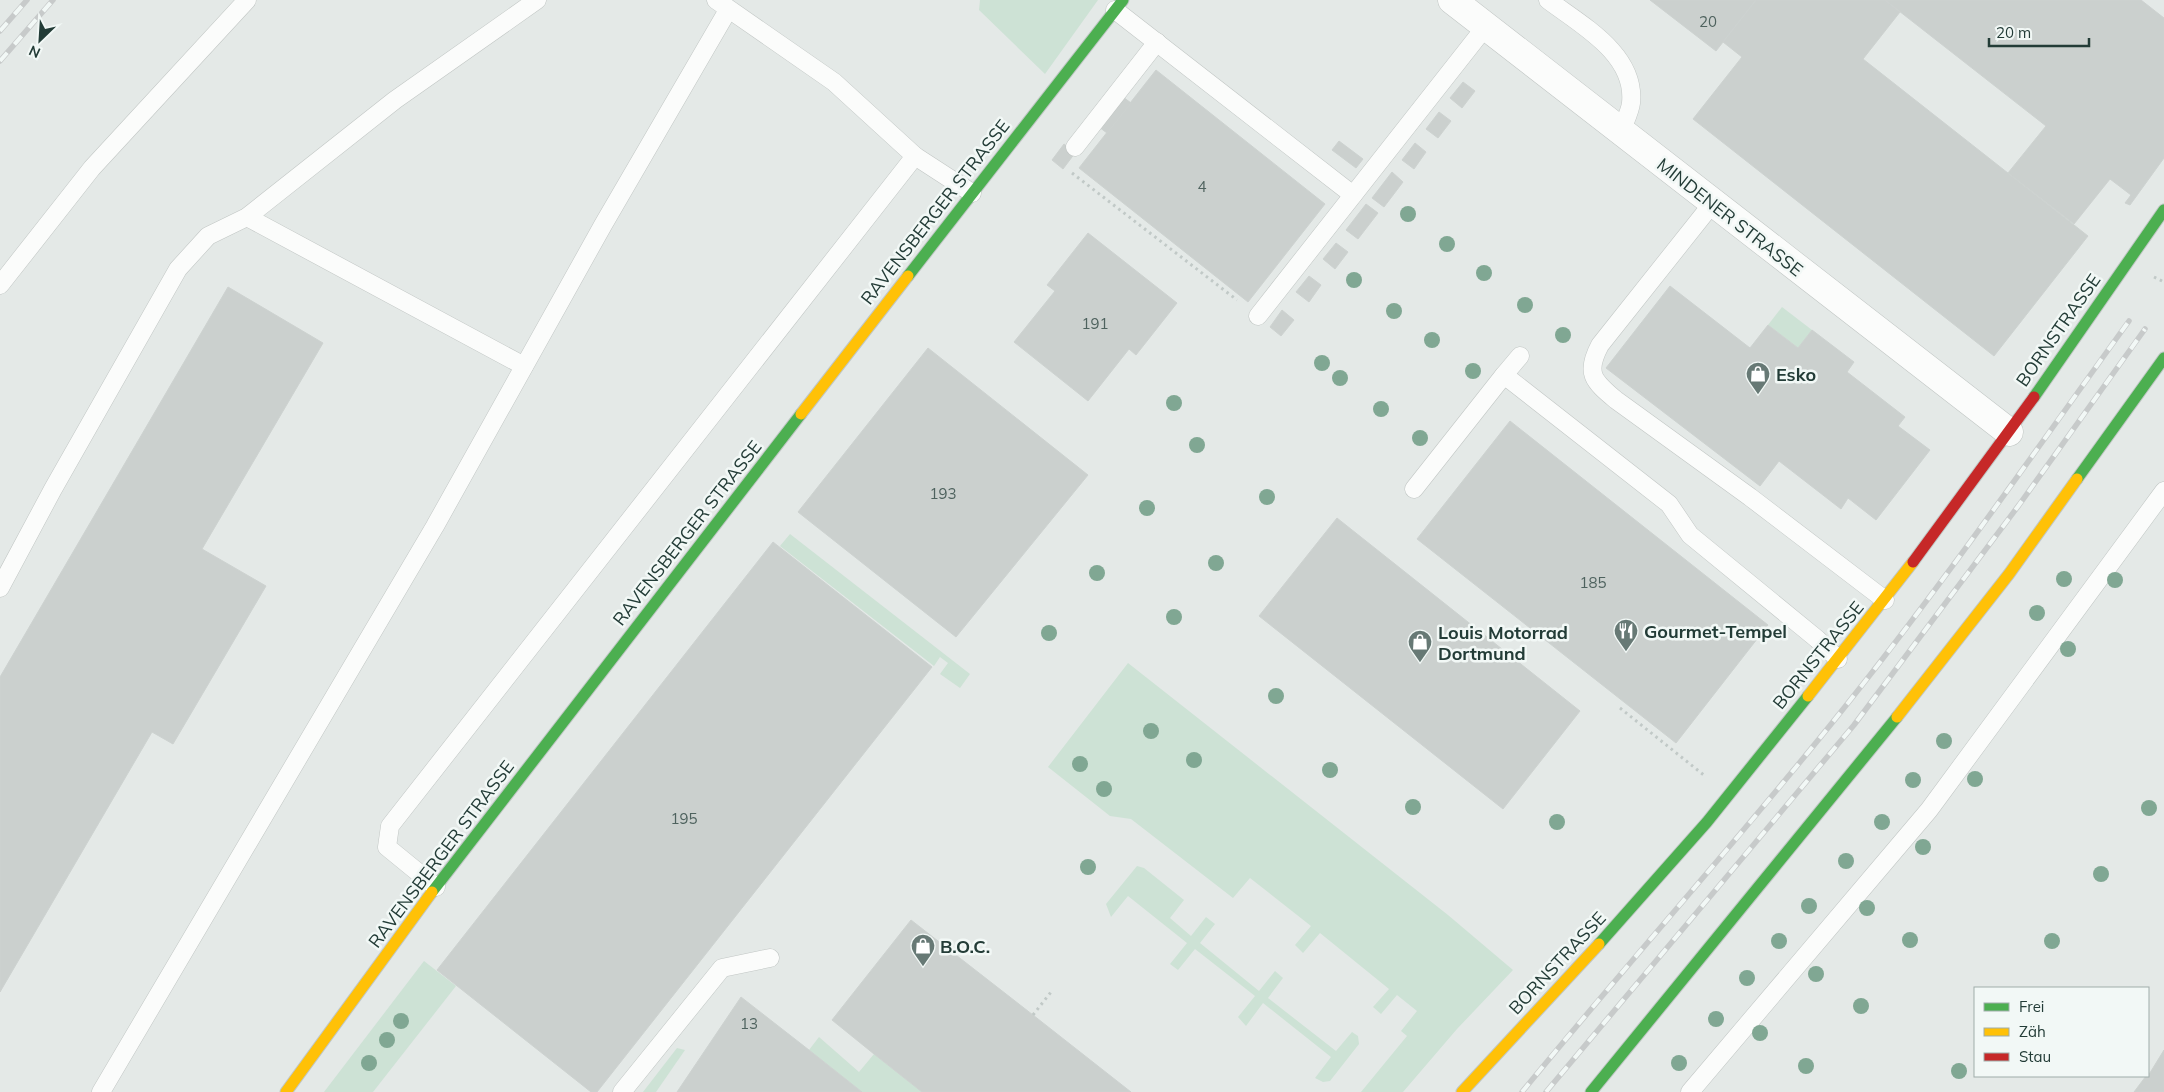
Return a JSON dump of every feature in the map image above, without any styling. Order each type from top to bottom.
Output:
[{"type":"main road","name":"RAVENSBERGER STRASSE","points":[[286,1092],[436,887],[1119,5]]},
{"type":"main road","name":"BORNSTRASSE","points":[[1462,1092],[1618,923],[1700,829],[1838,659],[2009,432],[2161,220]]},
{"type":"main road","points":[[1591,1092],[1853,772],[2009,574],[2154,383],[2164,358]]},
{"type":"street","name":"MINDENER STRASSE","points":[[1452,0],[1712,204],[2009,432]]},
{"type":"lane","points":[[0,285],[92,168],[247,0]]},
{"type":"lane","points":[[0,588],[53,489],[178,269],[208,236],[247,217],[395,100],[537,0]]},
{"type":"lane","points":[[1548,0],[1610,49],[1624,67],[1630,82],[1631,103],[1621,132]]},
{"type":"lane","points":[[101,1092],[430,534],[722,5],[834,82],[915,156],[972,193]]},
{"type":"lane","points":[[1119,5],[1157,42],[1353,195]]},
{"type":"lane","points":[[1258,316],[1486,26]]},
{"type":"lane","points":[[1076,146],[1157,42]]},
{"type":"lane","points":[[436,887],[387,847],[390,826],[915,156]]},
{"type":"lane","points":[[1712,204],[1600,345],[1592,359],[1591,371],[1598,386],[1750,497],[1884,600]]},
{"type":"lane","points":[[247,217],[524,366]]},
{"type":"lane","points":[[1414,489],[1520,356]]},
{"type":"lane","points":[[1504,375],[1669,504],[1690,535],[1817,639],[1838,659]]},
{"type":"lane","points":[[1690,1092],[1929,810],[2164,491]]},
{"type":"lane","points":[[622,1092],[722,968],[770,958]]},
{"type":"path","points":[[1076,146],[1083,152],[1069,170],[1258,316]]},
{"type":"path","points":[[1620,708],[1707,778]]},
{"type":"path","points":[[1033,1015],[1051,992]]},
{"type":"green space","points":[[980,0],[1098,0],[1045,74],[979,10]]},
{"type":"green space","points":[[1782,307],[1812,330],[1798,348],[1768,325]]},
{"type":"green space","points":[[790,534],[970,674],[960,688],[940,674],[948,663],[940,657],[934,666],[780,546]]},
{"type":"green space","points":[[1128,663],[1448,915],[1513,970],[1457,1029],[1403,1092],[1361,1092],[1407,1036],[1401,1031],[1417,1011],[1397,995],[1381,1014],[1373,1007],[1389,989],[1320,933],[1303,953],[1295,945],[1311,926],[1250,878],[1233,898],[1131,819],[1110,816],[1048,767]]},
{"type":"green space","points":[[1137,866],[1144,868],[1184,900],[1170,918],[1191,936],[1206,917],[1215,924],[1200,943],[1259,991],[1275,971],[1283,978],[1268,998],[1336,1051],[1352,1032],[1358,1036],[1359,1044],[1330,1081],[1323,1082],[1315,1078],[1331,1057],[1263,1003],[1246,1026],[1238,1017],[1255,996],[1195,949],[1178,970],[1170,964],[1187,943],[1128,896],[1111,917],[1106,904]]},
{"type":"green space","points":[[424,961],[456,986],[373,1092],[324,1092]]},
{"type":"green space","points":[[819,1037],[859,1072],[874,1054],[922,1092],[862,1092],[809,1050]]},
{"type":"green space","points":[[677,1048],[685,1050],[656,1092],[643,1092]]},
{"type":"building","points":[[1650,0],[1756,0],[1716,51]]},
{"type":"building","points":[[1756,0],[1885,0],[1900,12],[1863,59],[2088,236],[1994,356],[1693,119],[1742,57],[1723,42]]},
{"type":"building","points":[[1885,0],[2141,0],[2164,18],[2164,158],[2130,205],[2125,203],[2131,195],[2110,179],[2074,224],[2008,173],[2046,126]]},
{"type":"building","points":[[1156,70],[1325,204],[1248,302],[1079,168]]},
{"type":"building","points":[[1463,82],[1475,91],[1462,108],[1450,98]]},
{"type":"building","points":[[1119,94],[1131,103],[1107,133],[1095,124]]},
{"type":"building","points":[[1439,112],[1451,121],[1438,138],[1426,129]]},
{"type":"building","points":[[1339,141],[1363,159],[1356,168],[1332,150]]},
{"type":"building","points":[[1415,143],[1426,152],[1414,169],[1402,160]]},
{"type":"building","points":[[1064,144],[1075,153],[1063,169],[1052,160]]},
{"type":"building","points":[[1392,172],[1403,182],[1384,207],[1372,198]]},
{"type":"building","points":[[1366,204],[1378,213],[1358,239],[1346,230]]},
{"type":"building","points":[[1088,233],[1177,303],[1136,355],[1129,349],[1088,401],[1014,342],[1055,291],[1047,285]]},
{"type":"building","points":[[1336,243],[1348,252],[1335,269],[1323,259]]},
{"type":"building","points":[[1309,276],[1321,285],[1309,302],[1296,292]]},
{"type":"building","name":"Esko","points":[[1670,286],[1750,348],[1768,325],[1798,348],[1812,330],[1854,362],[1847,372],[1905,417],[1898,426],[1930,450],[1876,520],[1848,498],[1841,509],[1779,461],[1760,486],[1606,368]]},
{"type":"building","points":[[228,287],[323,343],[202,549],[266,586],[173,744],[152,732],[0,992],[0,677]]},
{"type":"building","points":[[1282,310],[1294,320],[1281,336],[1270,327]]},
{"type":"building","points":[[928,348],[1088,475],[956,637],[798,512]]},
{"type":"building","points":[[1510,421],[1768,625],[1676,743],[1417,539]]},
{"type":"building","name":"Louis Motorrad Dortmund","points":[[1337,518],[1580,711],[1503,809],[1259,616]]},
{"type":"building","points":[[773,542],[932,667],[597,1092],[591,1092],[437,970]]},
{"type":"building","name":"B.O.C.","points":[[911,920],[1131,1092],[922,1092],[832,1020]]},
{"type":"building","points":[[741,997],[809,1050],[862,1092],[677,1092]]},
{"type":"building","points":[[2164,1050],[2164,1092],[2134,1092],[2145,1077],[2149,1077]]},
{"type":"railway","points":[[0,31],[27,0]]},
{"type":"railway","points":[[0,61],[53,0]]},
{"type":"railway","points":[[1522,1092],[1758,812],[1874,670],[1912,621],[2129,321]]},
{"type":"railway","points":[[1546,1092],[1854,725],[2019,505],[2145,329]]},
{"type":"traffic: fast","points":[[908,276],[1123,0]]},
{"type":"traffic: fast","points":[[2034,397],[2164,210]]},
{"type":"traffic: fast","points":[[2077,479],[2164,358]]},
{"type":"traffic: fast","points":[[432,892],[801,414]]},
{"type":"traffic: fast","points":[[1599,944],[1707,822],[1808,696]]},
{"type":"traffic: fast","points":[[1591,1092],[1897,717]]},
{"type":"traffic: slow","points":[[801,414],[908,276]]},
{"type":"traffic: slow","points":[[1897,717],[2009,574],[2077,479]]},
{"type":"traffic: slow","points":[[1808,696],[1913,562]]},
{"type":"traffic: slow","points":[[286,1092],[432,892]]},
{"type":"traffic: slow","points":[[1462,1092],[1599,944]]},
{"type":"traffic: jam","points":[[1913,562],[2034,397]]},
{"type":"place","name":"Esko","points":[[1758,395]]},
{"type":"place","name":"Gourmet-Tempel","points":[[1626,652]]},
{"type":"place","name":"Louis Motorrad Dortmund","points":[[1420,663]]},
{"type":"place","name":"B.O.C.","points":[[923,967]]}]
